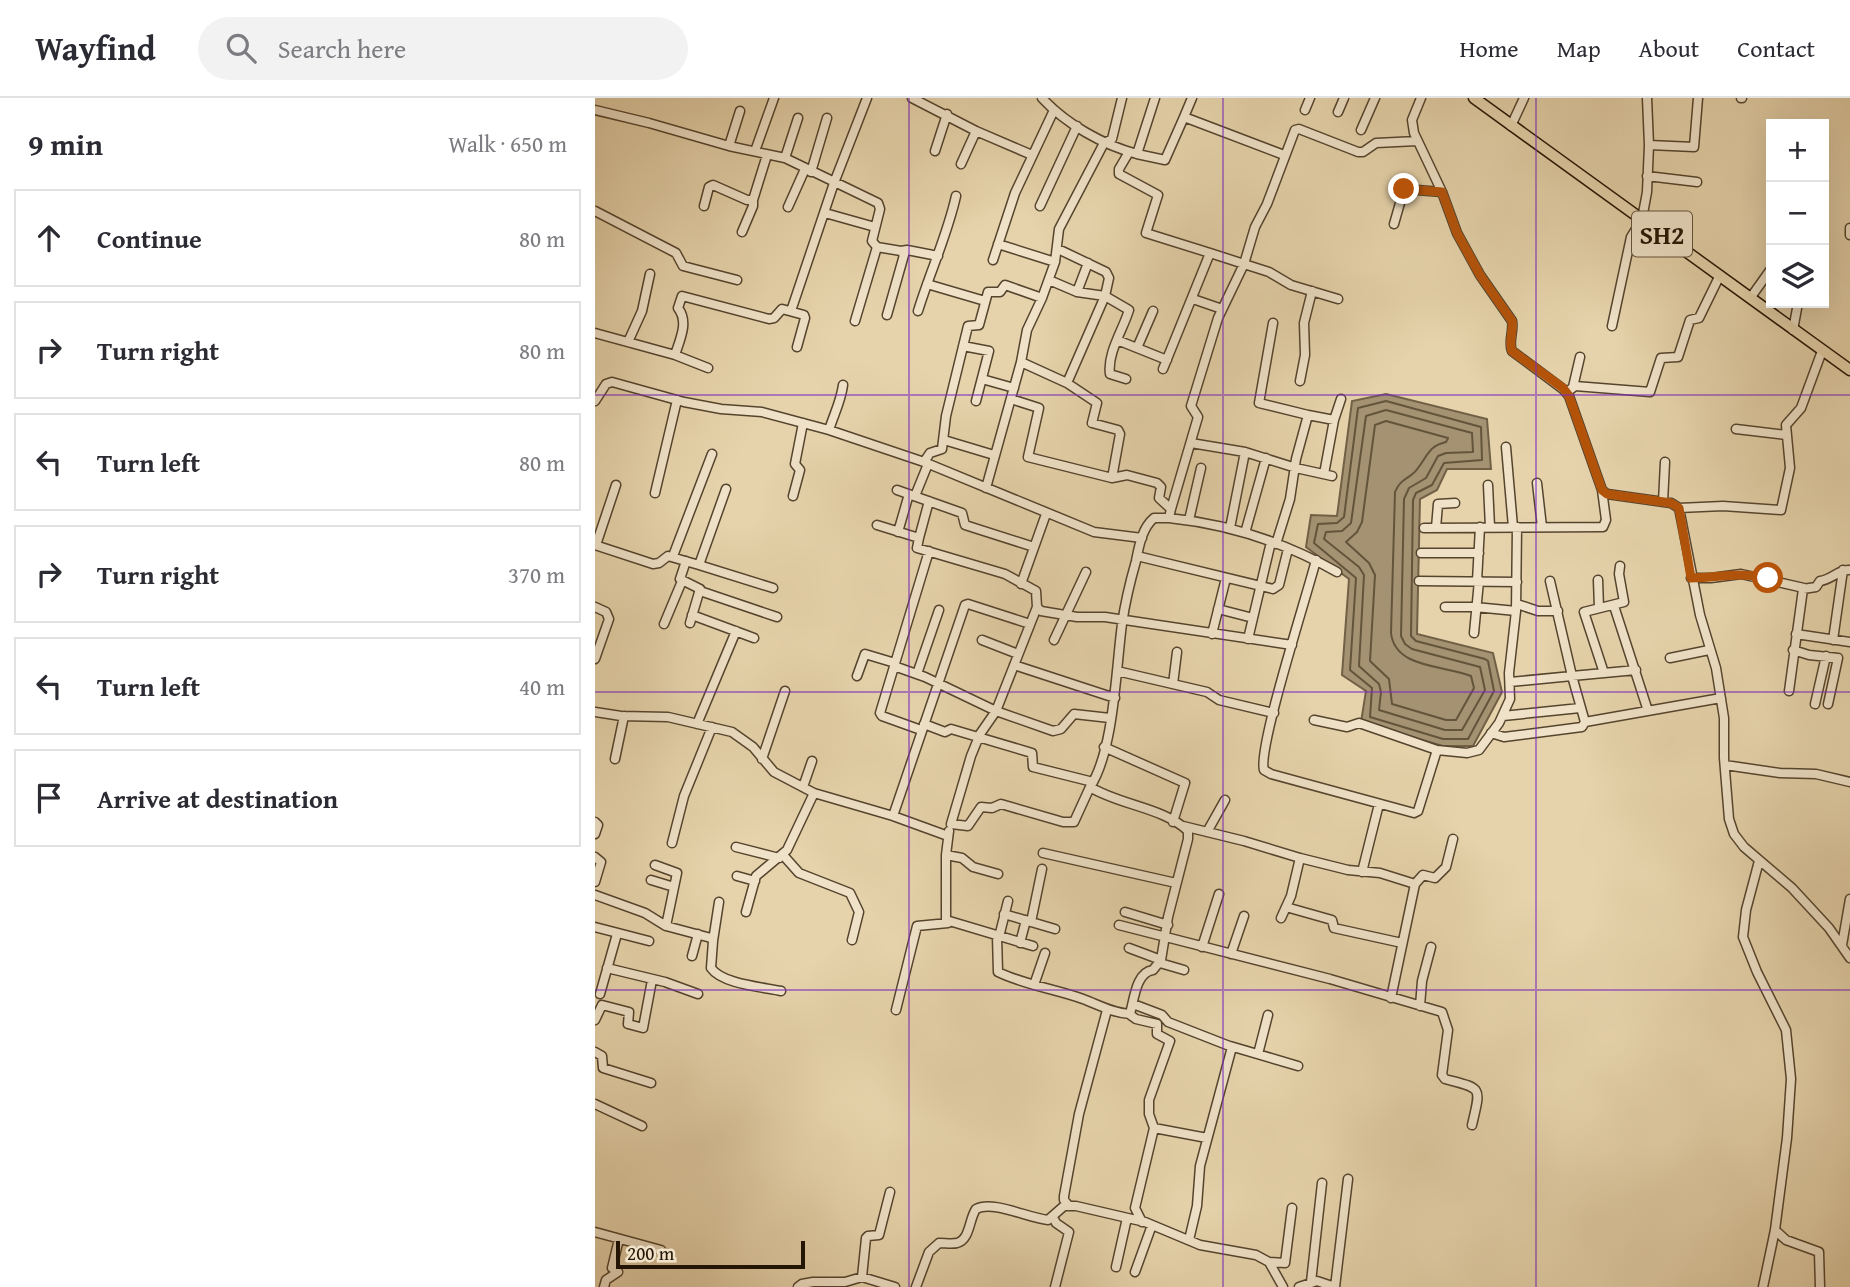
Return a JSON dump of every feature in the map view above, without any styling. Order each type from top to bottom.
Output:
[{"type":"main road","name":"SH2","points":[[1474,98],[1850,370]]},
{"type":"street","points":[[755,151],[774,98]]},
{"type":"street","points":[[791,311],[834,183],[867,98]]},
{"type":"street","points":[[913,98],[977,131],[1033,155]]},
{"type":"street","points":[[1042,98],[1054,110],[1104,143],[1165,160],[1192,98]]},
{"type":"street","points":[[986,488],[1021,362],[1027,330],[1055,262],[1059,229],[1104,143],[1112,139],[1122,98]]},
{"type":"street","points":[[1155,98],[1133,153],[1119,169],[1119,174],[1158,195],[1146,233],[1269,272],[1291,285],[1338,299]]},
{"type":"street","points":[[1305,110],[1310,98]]},
{"type":"street","points":[[1338,112],[1344,98]]},
{"type":"street","points":[[1360,130],[1375,98]]},
{"type":"street","points":[[1421,98],[1412,120],[1417,141],[1442,192],[1457,233],[1480,275],[1512,321],[1512,351],[1570,390],[1650,392],[1661,358],[1678,356],[1690,320],[1699,318],[1720,275]]},
{"type":"street","points":[[1511,126],[1524,98]]},
{"type":"street","points":[[1612,326],[1631,237],[1643,219],[1649,145],[1647,98]]},
{"type":"street","points":[[1649,145],[1694,147],[1697,98]]},
{"type":"street","points":[[595,110],[785,158],[878,202],[880,209],[872,239],[877,247],[938,256]]},
{"type":"street","points":[[993,260],[1015,193],[1054,110]]},
{"type":"street","points":[[729,146],[740,111]]},
{"type":"street","points":[[935,151],[947,114]]},
{"type":"street","points":[[1184,117],[1284,155]]},
{"type":"street","points":[[785,158],[799,118]]},
{"type":"street","points":[[788,207],[808,170],[827,118]]},
{"type":"street","points":[[1040,206],[1077,126]]},
{"type":"street","points":[[1169,518],[1198,415],[1191,406],[1222,309],[1244,264],[1255,228],[1296,128],[1358,152],[1363,152],[1376,143],[1417,141]]},
{"type":"street","points":[[961,164],[977,131]]},
{"type":"street","points":[[742,232],[753,206],[767,155]]},
{"type":"street","points":[[1647,176],[1697,182]]},
{"type":"street","points":[[703,206],[709,187],[713,185],[747,200],[753,200]]},
{"type":"street","points":[[1394,224],[1404,189],[1442,192]]},
{"type":"street","points":[[918,311],[944,242],[956,196]]},
{"type":"street","points":[[595,211],[676,253],[683,266],[737,280]]},
{"type":"street","points":[[825,213],[875,227]]},
{"type":"street","points":[[1850,228],[1850,235]]},
{"type":"street","points":[[998,244],[1055,262]]},
{"type":"street","points":[[855,321],[877,247]]},
{"type":"street","points":[[1058,249],[1109,275],[1105,296],[1067,383]]},
{"type":"street","points":[[887,315],[904,257],[901,251]]},
{"type":"street","points":[[1163,369],[1210,253]]},
{"type":"street","points":[[1077,292],[1088,263]]},
{"type":"street","points":[[628,342],[642,311],[650,274]]},
{"type":"street","points":[[1751,297],[1766,276]]},
{"type":"street","points":[[1049,280],[1077,292],[1105,296],[1129,310],[1112,353],[1109,372],[1126,379]]},
{"type":"street","points":[[927,284],[985,301]]},
{"type":"street","points":[[898,532],[930,453],[942,449],[945,422],[968,326],[979,324],[989,291],[1000,292],[1005,285],[1042,298]]},
{"type":"street","points":[[1300,381],[1305,355],[1304,323],[1312,291]]},
{"type":"street","points":[[675,355],[684,324],[678,306],[682,296],[769,319],[782,309],[804,315],[797,346]]},
{"type":"street","points":[[1193,299],[1222,309]]},
{"type":"street","points":[[1793,330],[1797,308]]},
{"type":"street","points":[[1137,348],[1153,311]]},
{"type":"street","points":[[1273,323],[1259,403],[1334,420]]},
{"type":"street","points":[[595,333],[675,355],[708,368]]},
{"type":"street","points":[[1117,340],[1167,360]]},
{"type":"street","points":[[963,346],[989,351],[975,401]]},
{"type":"street","points":[[1602,490],[1607,494],[1663,502],[1679,508],[1723,506],[1781,510],[1791,461],[1786,425],[1801,408],[1822,351]]},
{"type":"street","points":[[1424,528],[1603,527],[1606,524],[1602,490],[1570,390],[1580,357]]},
{"type":"street","points":[[1021,362],[1067,383],[1097,403],[1092,423],[1118,430],[1120,441],[1112,478]]},
{"type":"street","points":[[982,379],[1014,388]]},
{"type":"street","points":[[595,401],[605,384],[612,382],[721,409],[762,412],[829,430],[926,463],[1094,533],[1142,538]]},
{"type":"street","points":[[829,430],[835,410],[841,402],[843,385]]},
{"type":"street","points":[[1191,443],[1245,452],[1328,475],[1334,420],[1341,398]]},
{"type":"street","points":[[951,824],[968,826],[978,809],[1001,804],[1063,822],[1074,822],[1092,784],[1104,747],[1115,698],[1122,620],[1142,538],[1154,518],[1161,487],[1157,483],[1127,475],[1112,478],[1028,457],[1039,408],[1011,399]]},
{"type":"street","points":[[655,493],[677,400]]},
{"type":"street","points":[[1248,639],[1260,587],[1296,468],[1308,415]]},
{"type":"street","points":[[793,496],[800,470],[795,462],[803,423]]},
{"type":"street","points":[[1736,429],[1786,435]]},
{"type":"street","points":[[944,440],[994,455]]},
{"type":"street","points":[[1314,720],[1347,727],[1359,723],[1437,750],[1467,753],[1484,745],[1503,716],[1510,699],[1509,673],[1517,582],[1515,527],[1506,447]]},
{"type":"street","points":[[1230,528],[1245,452]]},
{"type":"street","points":[[673,556],[712,454]]},
{"type":"street","points":[[1245,533],[1266,458]]},
{"type":"street","points":[[1663,502],[1665,462]]},
{"type":"street","points":[[1189,520],[1201,468]]},
{"type":"street","points":[[1537,483],[1542,527]]},
{"type":"street","points":[[616,485],[595,545],[653,564],[659,563],[665,556],[673,556],[773,588]]},
{"type":"street","points":[[1487,485],[1490,527]]},
{"type":"street","points":[[699,565],[726,489]]},
{"type":"street","points":[[897,490],[963,514],[965,525],[1034,547]]},
{"type":"street","points":[[1159,498],[1171,509]]},
{"type":"street","points":[[929,501],[917,548],[1005,574],[1037,593],[1037,607],[996,711],[979,738],[951,824],[946,855],[945,918],[948,923]]},
{"type":"street","points":[[1436,528],[1438,504],[1455,503]]},
{"type":"street","points":[[1679,508],[1691,578],[1716,668],[1724,718],[1729,819],[1734,834],[1759,861],[1792,888],[1829,928],[1850,958]]},
{"type":"street","points":[[1021,584],[1046,514]]},
{"type":"street","points":[[1154,518],[1189,520],[1230,528],[1288,549],[1337,572]]},
{"type":"street","points":[[877,525],[919,538]]},
{"type":"street","points":[[1474,633],[1480,527]]},
{"type":"street","points":[[1137,556],[1273,589],[1279,585],[1288,549]]},
{"type":"street","points":[[929,551],[880,713],[882,716],[944,731],[951,729],[1033,754],[1033,767],[1092,784],[1114,799],[1183,826],[1342,869],[1380,873],[1415,884]]},
{"type":"street","points":[[1422,553],[1479,553]]},
{"type":"street","points":[[664,624],[682,581],[680,577],[686,561]]},
{"type":"street","points":[[1316,561],[1274,713],[1263,761],[1264,770],[1416,813],[1437,750]]},
{"type":"street","points":[[1604,673],[1584,612],[1624,603],[1620,566]]},
{"type":"street","points":[[1691,578],[1741,574],[1761,576],[1804,589],[1816,587],[1820,581],[1847,570]]},
{"type":"street","points":[[1833,640],[1847,570]]},
{"type":"street","points":[[1053,640],[1086,572]]},
{"type":"street","points":[[1212,634],[1226,578]]},
{"type":"street","points":[[1491,733],[1504,737],[1583,727],[1585,722],[1549,580]]},
{"type":"street","points":[[1598,580],[1599,608]]},
{"type":"street","points":[[682,581],[699,587],[700,591],[777,617]]},
{"type":"street","points":[[1419,581],[1517,582]]},
{"type":"street","points":[[1789,691],[1804,589]]},
{"type":"street","points":[[700,591],[691,619],[754,638]]},
{"type":"street","points":[[893,816],[966,604],[1030,624]]},
{"type":"street","points":[[1613,606],[1648,711]]},
{"type":"street","points":[[595,607],[606,612],[609,619],[595,659]]},
{"type":"street","points":[[1037,607],[1041,611],[1067,615],[1122,620],[1293,645]]},
{"type":"street","points":[[1445,607],[1516,607],[1558,611]]},
{"type":"street","points":[[1218,609],[1253,618]]},
{"type":"street","points":[[918,674],[939,610]]},
{"type":"street","points":[[697,724],[736,631]]},
{"type":"street","points":[[1796,634],[1850,642]]},
{"type":"street","points":[[982,640],[1018,654]]},
{"type":"street","points":[[1670,658],[1709,650]]},
{"type":"street","points":[[1793,650],[1809,656],[1839,659],[1828,704]]},
{"type":"street","points":[[1173,684],[1177,652]]},
{"type":"street","points":[[857,676],[865,654],[937,682],[996,711],[1053,731],[1061,729],[1073,714],[1110,719]]},
{"type":"street","points":[[1815,704],[1826,656]]},
{"type":"street","points":[[1014,665],[1115,698]]},
{"type":"street","points":[[1510,682],[1636,670]]},
{"type":"street","points":[[1117,671],[1207,692],[1219,700],[1274,713]]},
{"type":"street","points":[[762,760],[785,691]]},
{"type":"street","points":[[1585,722],[1721,698]]},
{"type":"street","points":[[1503,716],[1580,708]]},
{"type":"street","points":[[595,712],[668,717],[739,736],[753,747],[774,772],[814,793],[893,816],[948,836]]},
{"type":"street","points":[[615,759],[624,716]]},
{"type":"street","points":[[672,842],[684,796],[712,727]]},
{"type":"street","points":[[1104,747],[1185,783],[1173,822]]},
{"type":"street","points":[[803,787],[812,761]]},
{"type":"street","points":[[1725,765],[1780,773],[1816,774],[1850,782]]},
{"type":"street","points":[[746,912],[759,873],[781,857],[814,793]]},
{"type":"street","points":[[1207,832],[1225,800]]},
{"type":"street","points":[[1361,872],[1380,804]]},
{"type":"street","points":[[595,821],[598,825],[595,834]]},
{"type":"street","points":[[1129,1014],[1141,976],[1146,971],[1153,970],[1160,961],[1167,938],[1176,883],[1188,839],[1188,831],[1183,826]]},
{"type":"street","points":[[1391,998],[1415,884],[1422,876],[1435,878],[1445,869],[1453,839]]},
{"type":"street","points":[[736,847],[781,857],[803,875],[851,893],[859,912],[852,940]]},
{"type":"street","points":[[1043,853],[1176,883]]},
{"type":"street","points":[[946,855],[962,858],[973,867],[998,874]]},
{"type":"street","points":[[595,857],[601,862],[595,882]]},
{"type":"street","points":[[1281,918],[1294,886],[1300,858]]},
{"type":"street","points":[[1759,861],[1746,910],[1743,937],[1786,1030],[1790,1070],[1790,1107],[1775,1230],[1763,1287]]},
{"type":"street","points":[[655,865],[676,872],[666,926]]},
{"type":"street","points":[[1020,943],[1029,921],[1042,869]]},
{"type":"street","points":[[737,876],[755,881]]},
{"type":"street","points":[[651,880],[674,887]]},
{"type":"street","points":[[1202,947],[1219,894]]},
{"type":"street","points":[[595,895],[645,913],[666,926],[698,934],[713,941]]},
{"type":"street","points":[[1842,944],[1850,899]]},
{"type":"street","points":[[1008,901],[998,937],[998,972],[1083,999],[1107,1010],[1157,1024],[1157,1034],[1170,1041],[1149,1100],[1149,1114],[1154,1128],[1135,1208],[1142,1222]]},
{"type":"street","points":[[719,902],[713,941],[713,972],[725,979],[781,991]]},
{"type":"street","points":[[1286,907],[1332,920],[1334,929],[1402,943]]},
{"type":"street","points":[[1125,912],[1168,925]]},
{"type":"street","points":[[1004,914],[1055,929]]},
{"type":"street","points":[[1231,954],[1244,916]]},
{"type":"street","points":[[896,1010],[917,926],[948,923],[1033,946]]},
{"type":"street","points":[[1119,925],[1330,979],[1443,1014],[1448,1030],[1441,1071],[1443,1077],[1473,1086],[1478,1091],[1472,1125]]},
{"type":"street","points":[[595,927],[649,940]]},
{"type":"street","points":[[600,994],[617,934]]},
{"type":"street","points":[[692,956],[698,934]]},
{"type":"street","points":[[1420,1006],[1421,984],[1431,947]]},
{"type":"street","points":[[1129,948],[1184,970]]},
{"type":"street","points":[[1034,985],[1045,953]]},
{"type":"street","points":[[607,968],[698,994]]},
{"type":"street","points":[[595,1020],[602,1005],[629,1012],[628,1024],[643,1028],[652,980]]},
{"type":"street","points":[[1133,1004],[1164,1016],[1168,1022],[1230,1046],[1298,1066]]},
{"type":"street","points":[[1069,1206],[1064,1196],[1079,1114],[1107,1010]]},
{"type":"street","points":[[1258,1054],[1268,1015]]},
{"type":"street","points":[[1189,1240],[1197,1206],[1200,1166],[1232,1049],[1230,1046]]},
{"type":"street","points":[[595,1052],[602,1056],[603,1068],[650,1083]]},
{"type":"street","points":[[595,1104],[642,1126]]},
{"type":"street","points":[[1154,1128],[1207,1138]]},
{"type":"street","points":[[1299,1287],[1311,1282],[1322,1282],[1335,1287],[1348,1179]]},
{"type":"street","points":[[1311,1282],[1322,1183]]},
{"type":"street","points":[[862,1277],[866,1238],[879,1235],[890,1192]]},
{"type":"street","points":[[916,1287],[929,1252],[939,1243],[958,1243],[962,1240],[966,1236],[973,1213],[983,1206],[1048,1220],[1064,1206],[1069,1206],[1142,1222],[1200,1245],[1256,1255],[1269,1262],[1285,1263],[1292,1208]]},
{"type":"street","points":[[1053,1217],[1056,1223],[1069,1232],[1058,1286]]},
{"type":"street","points":[[1116,1267],[1127,1218]]},
{"type":"street","points":[[1135,1272],[1152,1225]]},
{"type":"street","points":[[1775,1230],[1786,1240],[1819,1252],[1820,1287]]},
{"type":"street","points":[[595,1233],[661,1250]]},
{"type":"street","points":[[604,1287],[606,1280],[618,1271],[612,1268],[619,1239]]},
{"type":"street","points":[[1269,1262],[1283,1287]]},
{"type":"street","points":[[798,1287],[813,1282],[845,1282],[862,1277],[895,1287]]},
{"type":"water","points":[[1386,394],[1487,419],[1491,469],[1447,469],[1437,490],[1420,499],[1417,634],[1493,653],[1502,692],[1473,746],[1443,746],[1361,722],[1366,691],[1342,675],[1349,579],[1306,547],[1311,515],[1337,516],[1352,401]]},
{"type":"route","points":[[1404,189],[1442,192],[1457,233],[1480,275],[1512,321],[1512,351],[1563,388],[1569,396],[1602,490],[1607,494],[1671,503],[1679,508],[1691,578],[1739,573],[1768,578]]}]
